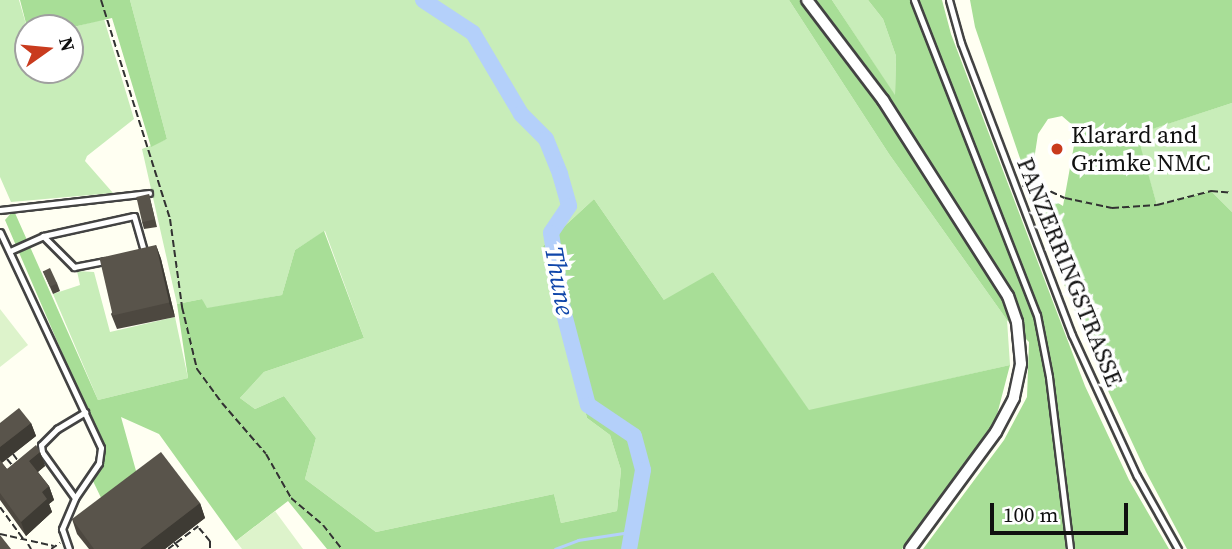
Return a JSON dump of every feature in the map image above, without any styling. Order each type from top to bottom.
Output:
[{"type":"street","points":[[807,0],[883,100],[1008,296],[1017,322],[1021,364],[1014,398],[996,432],[911,549]]},
{"type":"lane","points":[[914,0],[1037,315],[1049,377],[1070,549]]},
{"type":"lane","name":"PANZERRINGSTRASSE","points":[[949,0],[961,43],[1094,384],[1137,476],[1178,549]]},
{"type":"lane","points":[[0,210],[149,193]]},
{"type":"lane","points":[[9,251],[43,236],[134,216],[144,253],[132,256]]},
{"type":"lane","points":[[0,232],[101,448],[99,464],[75,498],[63,522],[64,540],[69,549]]},
{"type":"lane","points":[[43,236],[74,267],[108,260]]},
{"type":"lane","points":[[75,498],[42,452],[41,445],[57,429],[85,412]]},
{"type":"path","points":[[101,0],[170,219],[182,307],[197,369],[242,428],[267,454],[291,498],[323,525],[342,549]]},
{"type":"path","points":[[1015,186],[1041,187],[1065,198],[1112,208],[1157,205],[1211,191],[1232,193]]},
{"type":"path","points":[[13,454],[20,465]]},
{"type":"path","points":[[7,459],[15,469]]},
{"type":"path","points":[[0,507],[31,549]]},
{"type":"path","points":[[168,549],[197,525],[210,541],[210,549]]},
{"type":"path","points":[[0,534],[26,542],[55,546]]},
{"type":"path","points":[[51,549],[64,540]]},
{"type":"path","points":[[175,543],[180,549]]},
{"type":"green space","points":[[0,0],[19,0],[23,14],[14,14],[14,84],[84,84],[84,24],[104,19],[134,119],[87,156],[85,161],[113,193],[11,202],[0,177]]},
{"type":"green space","points":[[20,0],[130,0],[167,139],[151,147],[112,18],[84,25],[84,14],[24,14]]},
{"type":"green space","points":[[130,0],[789,0],[889,154],[1007,320],[1010,365],[809,411],[713,272],[667,302],[594,199],[543,246],[587,418],[610,435],[621,470],[617,511],[561,523],[554,494],[376,532],[305,479],[316,438],[284,396],[255,409],[240,398],[264,372],[364,338],[325,231],[295,250],[282,295],[205,309],[202,299],[177,304],[142,149],[167,139]]},
{"type":"green space","points":[[789,0],[832,0],[895,95],[896,56],[883,19],[868,0],[942,0],[951,34],[1085,386],[1129,480],[1169,549],[923,549],[1004,440],[1027,397],[1029,342],[1007,320],[889,154]]},
{"type":"green space","points":[[832,0],[868,0],[883,19],[896,56],[895,96]]},
{"type":"green space","points":[[970,0],[1232,0],[1232,103],[1137,134],[1157,205],[1211,191],[1232,212],[1232,549],[1187,549],[1146,472],[1103,380],[1029,198],[1040,192],[1063,206],[1077,129],[1062,116],[1048,119],[1038,134],[1034,160],[1024,170],[975,27]]},
{"type":"green space","points":[[1232,103],[1232,212],[1211,191],[1157,205],[1136,134]]},
{"type":"green space","points":[[594,199],[664,300],[713,272],[809,410],[1010,365],[993,430],[902,549],[327,549],[288,501],[236,541],[159,434],[121,417],[138,478],[104,504],[92,479],[101,468],[104,450],[5,220],[12,212],[15,213],[98,400],[188,378],[177,304],[202,299],[207,308],[282,295],[295,250],[324,231],[364,338],[264,372],[240,398],[255,409],[284,396],[316,438],[305,479],[376,532],[554,494],[561,523],[617,511],[621,470],[610,435],[587,418],[543,246]]},
{"type":"green space","points":[[77,271],[94,272],[110,332],[175,317],[188,378],[98,400],[53,294],[80,285]]},
{"type":"green space","points":[[0,309],[28,345],[0,367]]},
{"type":"green space","points":[[275,511],[303,549],[242,549],[236,541]]},
{"type":"building","points":[[149,194],[155,219],[142,222],[136,197]]},
{"type":"building","points":[[156,245],[169,302],[113,316],[99,258]]},
{"type":"building","points":[[50,268],[57,283],[50,287],[43,271]]},
{"type":"building","points":[[19,408],[31,423],[0,447],[0,423]]},
{"type":"building","points":[[36,445],[40,452],[29,461],[49,486],[42,492],[47,499],[21,522],[0,493],[0,460],[7,469]]},
{"type":"building","points":[[161,452],[200,503],[140,549],[94,549],[72,519]]},
{"type":"building","points":[[0,535],[11,549],[0,549]]},
{"type":"waterway","name":"Thune","points":[[423,0],[473,33],[521,114],[546,139],[560,174],[569,206],[551,233],[563,310],[588,405],[634,436],[643,470],[629,549]]},
{"type":"waterway","points":[[555,549],[578,540],[631,532]]},
{"type":"place","name":"Klarard and Grimke NMC","points":[[1057,149]]}]
